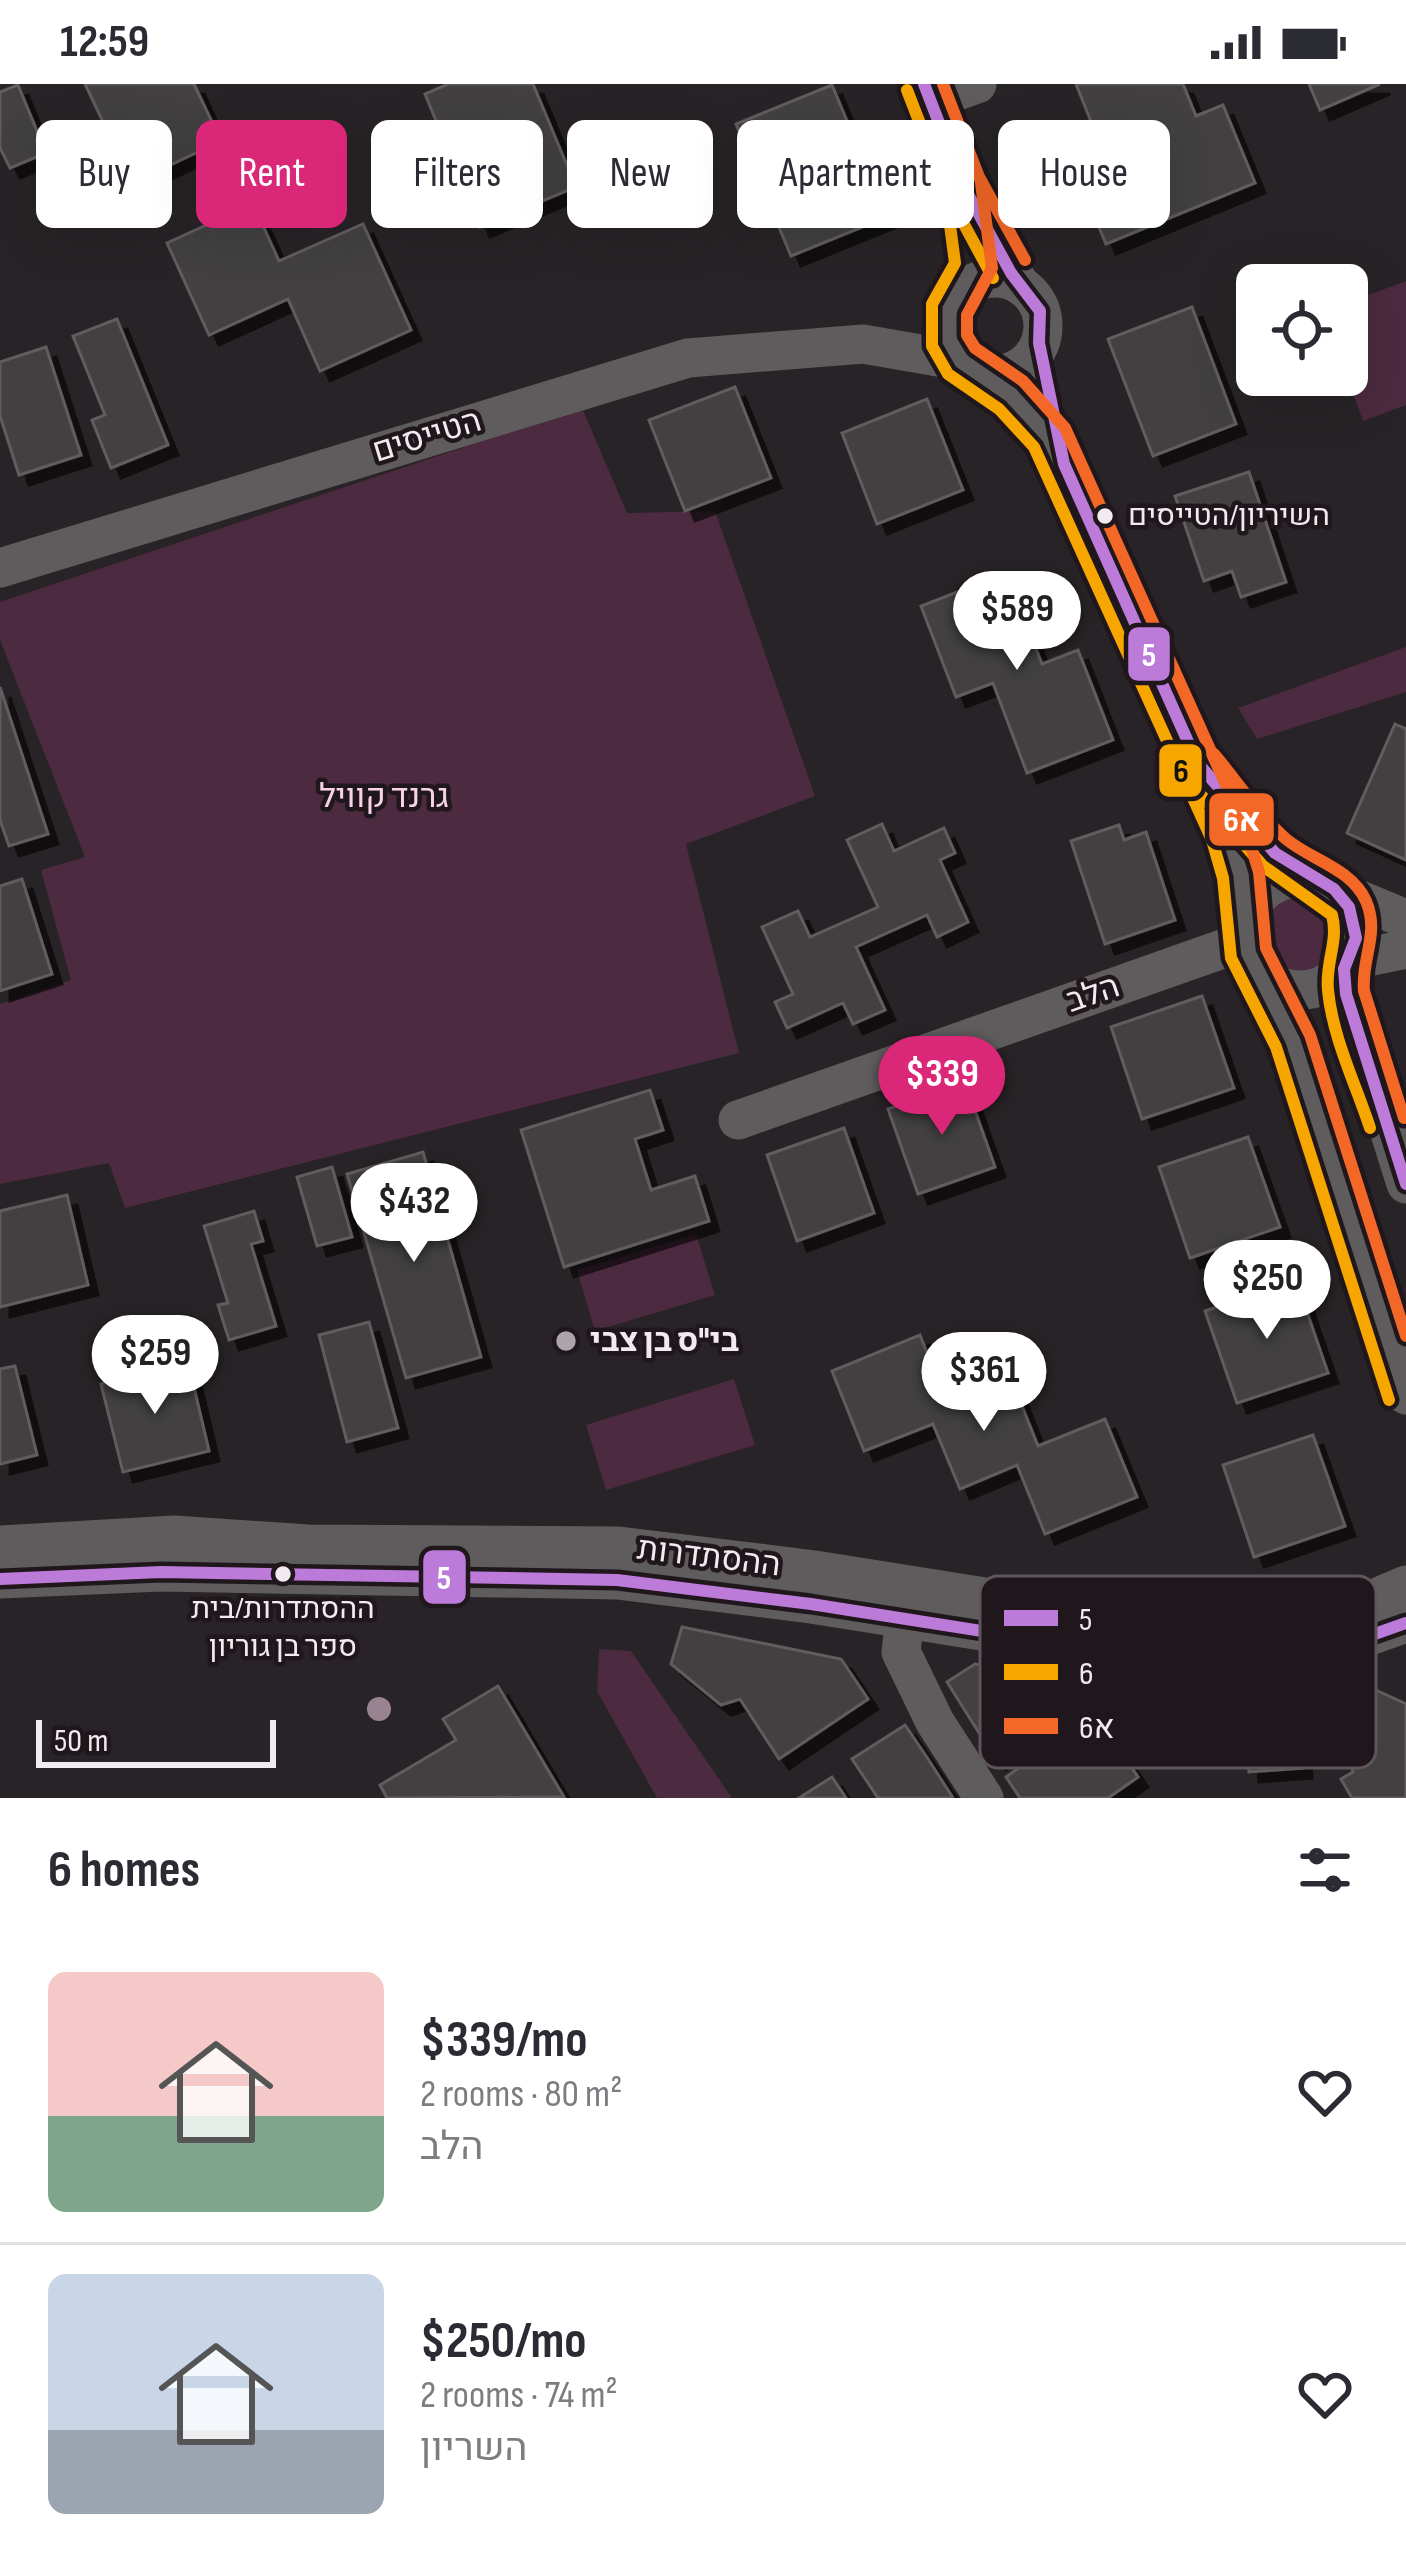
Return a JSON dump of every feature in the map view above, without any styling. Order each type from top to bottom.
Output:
[{"type":"street","points":[[927,93],[977,84]]},
{"type":"street","points":[[974,204],[1040,311],[1039,343],[1064,464]]},
{"type":"street","points":[[969,228],[973,253],[947,330],[972,366],[1031,413],[1064,464],[1229,834],[1251,946],[1293,1040],[1406,1395]]},
{"type":"street","points":[[959,294],[993,278],[1020,285]]},
{"type":"street","name":"הטייסים","points":[[863,344],[918,324],[959,294]]},
{"type":"street","points":[[972,366],[1017,369],[1039,343]]},
{"type":"street","name":"הטייסים","points":[[0,568],[653,367],[729,352],[863,344],[972,366]]},
{"type":"street","points":[[1197,762],[1275,853],[1325,885],[1355,922],[1346,994],[1406,1184]]},
{"type":"street","points":[[1406,919],[1298,878],[1272,885],[1258,897],[1251,946],[1286,988],[1304,990],[1330,981],[1347,965],[1406,950]]},
{"type":"street","name":"הלב","points":[[738,1120],[1251,946]]},
{"type":"street","name":"ההסתדרות","points":[[0,1545],[174,1535],[308,1544],[619,1546],[980,1618]]},
{"type":"street","name":"ההסתדרות","points":[[0,1579],[161,1572],[617,1580],[980,1609]]},
{"type":"street","name":"ההסתדרות","points":[[1376,1598],[1406,1585]]},
{"type":"street","points":[[907,1602],[901,1652],[913,1681],[984,1798]]},
{"type":"street","name":"ההסתדרות","points":[[1376,1634],[1406,1623]]},
{"type":"green space","points":[[1406,281],[1406,405],[1363,421],[1354,396],[1368,396],[1368,295]]},
{"type":"green space","name":"גרנד קוויל","points":[[582,408],[627,513],[715,511],[815,796],[686,844],[739,1053],[125,1208],[109,1163],[0,1184],[0,1004],[71,980],[41,870],[85,857],[0,640],[0,602]]},
{"type":"green space","points":[[1406,647],[1406,692],[1257,739],[1238,708]]},
{"type":"green space","points":[[1300,894],[1328,906],[1340,934],[1328,962],[1300,974],[1272,962],[1260,934],[1272,906]]},
{"type":"green space","points":[[696,1234],[715,1295],[595,1331],[577,1270]]},
{"type":"green space","points":[[734,1379],[755,1445],[606,1490],[586,1425]]},
{"type":"green space","points":[[599,1649],[631,1651],[732,1798],[657,1798],[597,1691]]},
{"type":"building","points":[[85,84],[194,84],[211,120],[196,120],[196,153],[172,164],[172,120],[102,120]]},
{"type":"building","points":[[448,84],[533,84],[567,165],[567,191],[543,201],[543,120],[436,120],[425,94]]},
{"type":"building","points":[[1076,84],[1183,84],[1196,116],[1223,105],[1255,183],[1170,218],[1170,120],[1090,120]]},
{"type":"building","points":[[1309,84],[1380,84],[1320,110]]},
{"type":"building","points":[[18,85],[36,129],[36,157],[10,168],[0,148],[0,92]]},
{"type":"building","points":[[832,85],[847,120],[746,120]]},
{"type":"building","points":[[363,224],[411,330],[320,371],[288,299],[209,335],[167,243],[200,228],[264,228],[279,261]]},
{"type":"building","points":[[779,228],[860,228],[791,256]]},
{"type":"building","points":[[1099,228],[1145,228],[1106,244]]},
{"type":"building","points":[[1192,307],[1236,424],[1153,456],[1108,339]]},
{"type":"building","points":[[117,319],[168,445],[111,468],[92,420],[105,415],[73,336]]},
{"type":"building","points":[[46,347],[81,455],[19,475],[0,416],[0,362]]},
{"type":"building","points":[[735,387],[771,478],[685,511],[649,420]]},
{"type":"building","points":[[927,399],[963,490],[877,524],[842,433]]},
{"type":"building","points":[[1249,472],[1286,582],[1241,597],[1232,571],[1204,581],[1175,496]]},
{"type":"building","points":[[1006,573],[1042,664],[1078,650],[1113,740],[1027,773],[993,683],[956,697],[921,606]]},
{"type":"building","points":[[0,687],[48,834],[9,846],[0,820]]},
{"type":"building","points":[[1395,724],[1406,729],[1406,860],[1347,833]]},
{"type":"building","points":[[882,824],[894,851],[944,828],[955,853],[940,860],[968,922],[937,937],[927,915],[856,947],[885,1010],[853,1024],[843,1003],[787,1028],[775,1002],[793,994],[762,927],[798,911],[810,937],[878,907],[847,840]]},
{"type":"building","points":[[1119,825],[1124,840],[1146,832],[1175,920],[1105,944],[1071,841]]},
{"type":"building","points":[[22,879],[52,974],[0,991],[0,886]]},
{"type":"building","points":[[1202,996],[1234,1088],[1142,1119],[1111,1027]]},
{"type":"building","points":[[965,1082],[995,1167],[918,1194],[888,1109]]},
{"type":"building","points":[[650,1090],[663,1130],[635,1139],[651,1190],[695,1176],[709,1221],[564,1267],[521,1130]]},
{"type":"building","points":[[844,1128],[874,1213],[797,1241],[767,1155]]},
{"type":"building","points":[[1248,1137],[1280,1227],[1190,1258],[1159,1167]]},
{"type":"building","points":[[423,1152],[481,1357],[406,1378],[347,1174]]},
{"type":"building","points":[[332,1167],[352,1237],[317,1246],[297,1177]]},
{"type":"building","points":[[67,1195],[88,1285],[0,1307],[0,1211]]},
{"type":"building","points":[[254,1211],[263,1241],[251,1244],[276,1326],[229,1340],[218,1305],[228,1303],[204,1226]]},
{"type":"building","points":[[1296,1280],[1328,1373],[1237,1403],[1205,1311]]},
{"type":"building","points":[[369,1322],[398,1428],[347,1442],[319,1335]]},
{"type":"building","points":[[920,1335],[946,1401],[1010,1376],[1038,1446],[1105,1419],[1137,1497],[1045,1534],[1017,1465],[960,1489],[933,1424],[864,1451],[832,1371]]},
{"type":"building","points":[[188,1362],[209,1451],[123,1472],[101,1384]]},
{"type":"building","points":[[15,1366],[37,1455],[0,1464],[0,1369]]},
{"type":"building","points":[[1313,1435],[1345,1526],[1254,1557],[1223,1465]]},
{"type":"building","points":[[682,1627],[841,1659],[868,1699],[779,1759],[740,1699],[721,1705],[671,1664]]},
{"type":"building","points":[[980,1665],[980,1735],[947,1682]]},
{"type":"building","points":[[498,1686],[564,1797],[387,1798],[380,1785],[456,1740],[443,1719]]},
{"type":"building","points":[[1376,1690],[1406,1704],[1406,1798],[1352,1798],[1341,1779],[1352,1768],[1376,1768]]},
{"type":"building","points":[[905,1725],[953,1798],[878,1798],[852,1759]]},
{"type":"building","points":[[1019,1768],[1132,1768],[1138,1777],[1108,1798],[1020,1798],[1006,1777]]},
{"type":"building","points":[[1249,1768],[1302,1768],[1249,1772]]},
{"type":"building","points":[[832,1777],[846,1798],[799,1798]]},
{"type":"transit line","name":"5","points":[[924,84],[963,185],[1011,273],[1040,311],[1039,343],[1064,464],[1197,762],[1275,853],[1334,889],[1349,907],[1356,938],[1344,969],[1346,994],[1406,1184]]},
{"type":"transit line","name":"6א","points":[[943,84],[979,177],[1025,260]]},
{"type":"transit line","name":"6","points":[[907,90],[946,191],[993,278]]},
{"type":"transit line","name":"6א","points":[[981,183],[992,268],[967,315],[967,335],[975,348],[1023,381],[1065,428],[1245,827],[1259,872],[1266,948],[1310,1035],[1406,1336]]},
{"type":"transit line","name":"6","points":[[950,228],[955,263],[932,304],[932,346],[948,374],[999,409],[1034,447],[1212,840],[1223,878],[1231,958],[1276,1047],[1389,1400]]},
{"type":"transit line","name":"6א","points":[[1214,754],[1276,830],[1351,880],[1366,901],[1371,935],[1364,991],[1404,1118]]},
{"type":"transit line","name":"6","points":[[1186,778],[1263,866],[1332,915],[1330,1007],[1370,1128]]},
{"type":"transit line","name":"5","points":[[0,1579],[161,1572],[617,1580],[980,1631]]},
{"type":"transit line","name":"5","points":[[1376,1634],[1406,1623]]},
{"type":"place","name":"השיריון/הטייסים","points":[[1105,516]]},
{"type":"place","name":"בי\"ס בן צבי","points":[[566,1341]]},
{"type":"place","name":"ההסתדרות/בית ספר בן גוריון","points":[[283,1574]]}]
